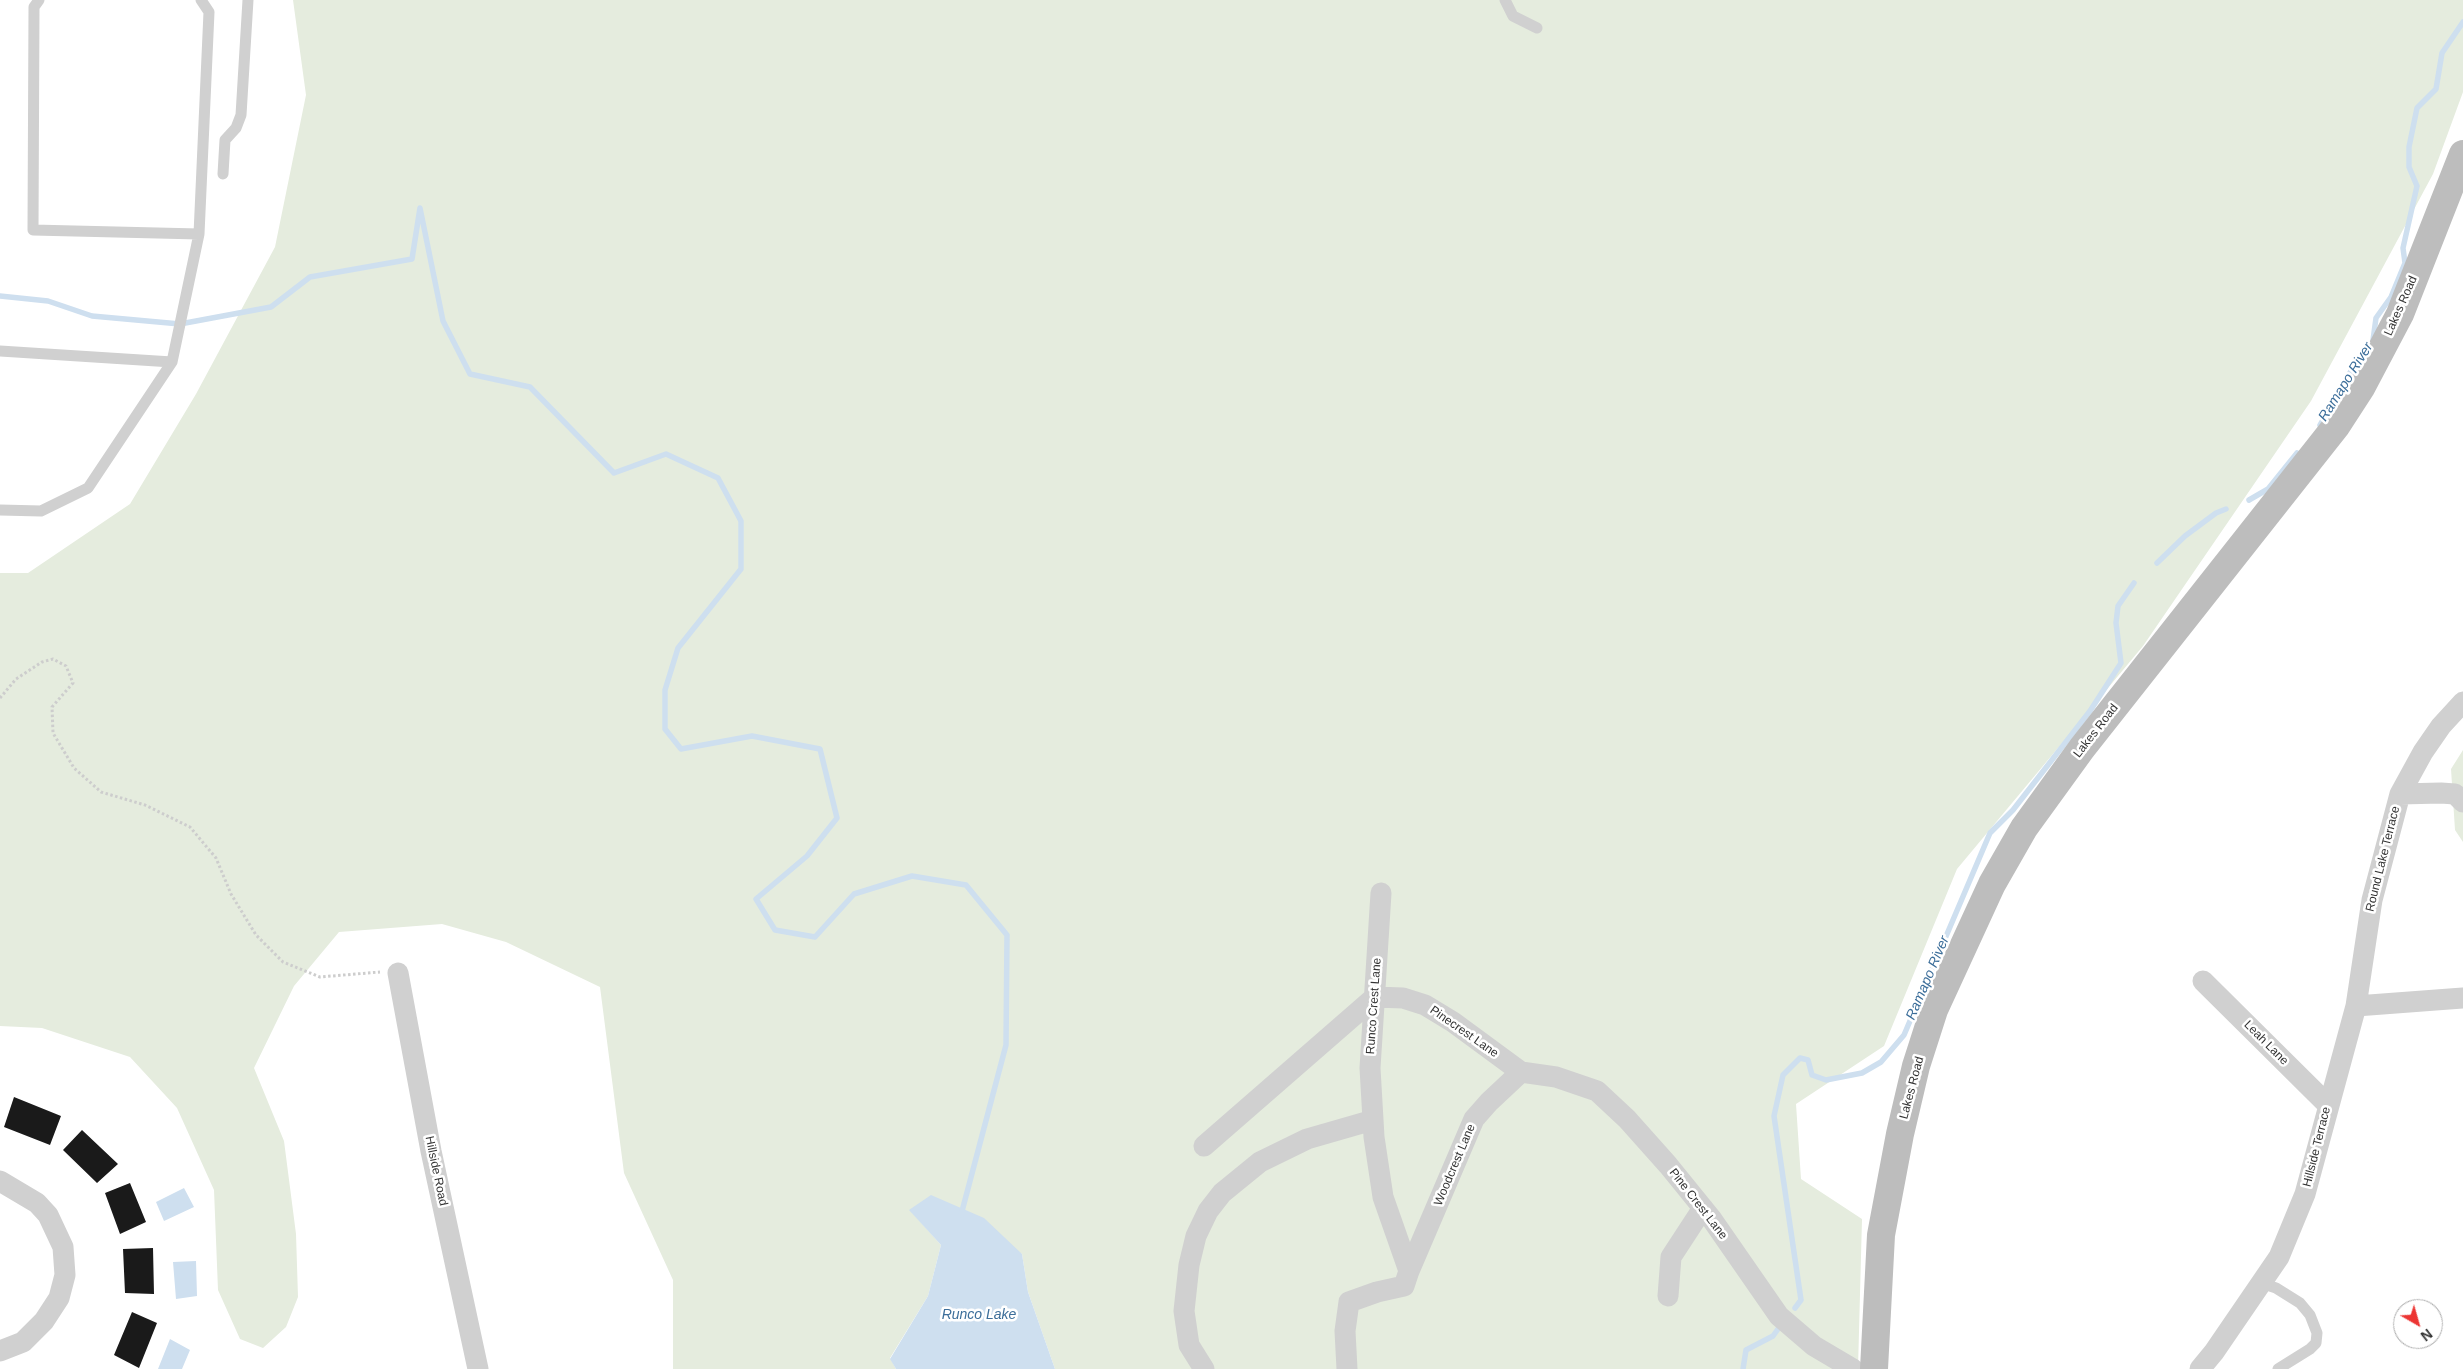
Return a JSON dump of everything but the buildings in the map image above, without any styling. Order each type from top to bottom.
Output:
[{"type":"main road","name":"Lakes Road","points":[[1874,1369],[1881,1236],[1906,1108],[1934,1010],[1992,884],[2024,828],[2082,748],[2337,425],[2361,388],[2400,314],[2463,154]]},
{"type":"street","name":"Round Lake Terrace","points":[[2356,1006],[2372,900],[2400,794],[2423,752],[2441,726],[2463,702]]},
{"type":"street","points":[[2400,794],[2455,794],[2463,802]]},
{"type":"street","name":"Runco Crest Lane","points":[[1381,893],[1370,1068],[1373,1120],[1383,1197],[1409,1271]]},
{"type":"street","name":"Hillside Road","points":[[398,973],[431,1151],[478,1369]]},
{"type":"street","name":"Leah Lane","points":[[2203,981],[2328,1105]]},
{"type":"street","points":[[1204,1146],[1374,997]]},
{"type":"street","name":"Pinecrest Lane","points":[[1374,997],[1403,998],[1425,1005],[1453,1022],[1521,1072]]},
{"type":"street","points":[[2356,1006],[2463,998]]},
{"type":"street","name":"Hillside Terrace","points":[[2203,1368],[2279,1257],[2305,1194],[2356,1006]]},
{"type":"street","name":"Pine Crest Lane","points":[[1521,1072],[1556,1077],[1597,1091],[1627,1119],[1702,1208],[1779,1316],[1814,1346],[1853,1369]]},
{"type":"street","name":"Woodcrest Lane","points":[[1409,1271],[1474,1119],[1521,1072]]},
{"type":"street","points":[[1204,1369],[1189,1345],[1184,1311],[1189,1265],[1196,1236],[1208,1211],[1222,1193],[1260,1162],[1307,1140],[1373,1120]]},
{"type":"street","points":[[0,1181],[37,1203],[48,1215],[63,1247],[65,1274],[59,1298],[44,1321],[23,1342],[0,1351]]},
{"type":"street","points":[[1668,1296],[1671,1257],[1702,1208]]},
{"type":"street","points":[[1347,1369],[1345,1331],[1349,1302],[1378,1292],[1404,1286],[1409,1271]]},
{"type":"lane","points":[[39,0],[34,8],[33,230],[199,234]]},
{"type":"lane","points":[[0,510],[41,511],[88,488],[172,362],[199,234],[210,12],[201,0]]},
{"type":"lane","points":[[223,174],[225,140],[236,128],[242,115],[248,0]]},
{"type":"lane","points":[[1505,0],[1513,16],[1537,28]]},
{"type":"lane","points":[[0,351],[172,362]]},
{"type":"lane","points":[[2261,1283],[2276,1288],[2300,1303],[2310,1314],[2318,1333],[2316,1343],[2310,1349],[2278,1369]]},
{"type":"path","points":[[0,698],[16,679],[42,662],[53,659],[66,666],[73,683],[52,707],[53,733],[74,768],[101,792],[145,805],[190,827],[216,858],[231,894],[256,934],[283,962],[320,977],[364,972],[398,973]]},
{"type":"shaded area","points":[[293,0],[2463,0],[2463,92],[2433,174],[2311,401],[2143,646],[1957,869],[1884,1046],[1796,1104],[1801,1179],[1862,1219],[1858,1369],[1055,1369],[1028,1292],[1022,1254],[910,1210],[941,1245],[928,1296],[890,1358],[896,1369],[673,1369],[673,1280],[624,1173],[600,987],[506,942],[442,924],[339,932],[294,986],[254,1068],[284,1141],[296,1234],[298,1297],[286,1327],[263,1348],[240,1339],[218,1290],[214,1190],[177,1108],[130,1057],[42,1028],[0,1026],[0,573],[28,573],[130,504],[196,394],[275,247],[306,95]]},
{"type":"shaded area","points":[[2463,750],[2463,842],[2455,830],[2451,769]]},
{"type":"water","points":[[184,1188],[194,1207],[164,1221],[156,1202]]},
{"type":"water","name":"Runco Lake","points":[[931,1195],[984,1218],[1022,1254],[1028,1292],[1055,1369],[896,1369],[890,1359],[928,1296],[941,1245],[909,1210]]},
{"type":"water","points":[[196,1261],[197,1296],[176,1299],[173,1262]]},
{"type":"water","points":[[170,1339],[190,1350],[182,1369],[158,1369]]},
{"type":"waterway","name":"Ramapo River","points":[[2373,340],[2376,318],[2391,297],[2405,263],[2403,248],[2417,186],[2409,167],[2409,147],[2417,108],[2436,89],[2442,53],[2463,22]]},
{"type":"waterway","points":[[0,296],[48,301],[92,316],[180,324],[271,307],[310,277],[412,259],[420,208],[443,321],[470,374],[530,387],[614,473],[666,454],[718,478],[741,521],[741,569],[678,648],[665,690],[665,729],[681,749],[752,736],[820,749],[837,818],[807,856],[756,899],[775,930],[815,937],[854,894],[912,876],[966,885],[1007,935],[1006,1045],[961,1215]]},
{"type":"waterway","name":"Ramapo River","points":[[2320,425],[2352,369],[2368,348]]},
{"type":"waterway","name":"Ramapo River","points":[[2249,500],[2268,489],[2297,453]]},
{"type":"waterway","name":"Ramapo River","points":[[2157,563],[2185,536],[2216,513],[2226,509]]},
{"type":"waterway","name":"Ramapo River","points":[[1795,1308],[1801,1300],[1774,1116],[1783,1075],[1800,1058],[1808,1060],[1812,1075],[1826,1080],[1862,1073],[1881,1062],[1904,1035],[1990,833],[2013,810],[2090,711],[2121,663],[2116,623],[2118,606],[2134,583]]},
{"type":"waterway","name":"Ramapo River","points":[[1743,1369],[1746,1350],[1773,1336],[1778,1329]]}]
